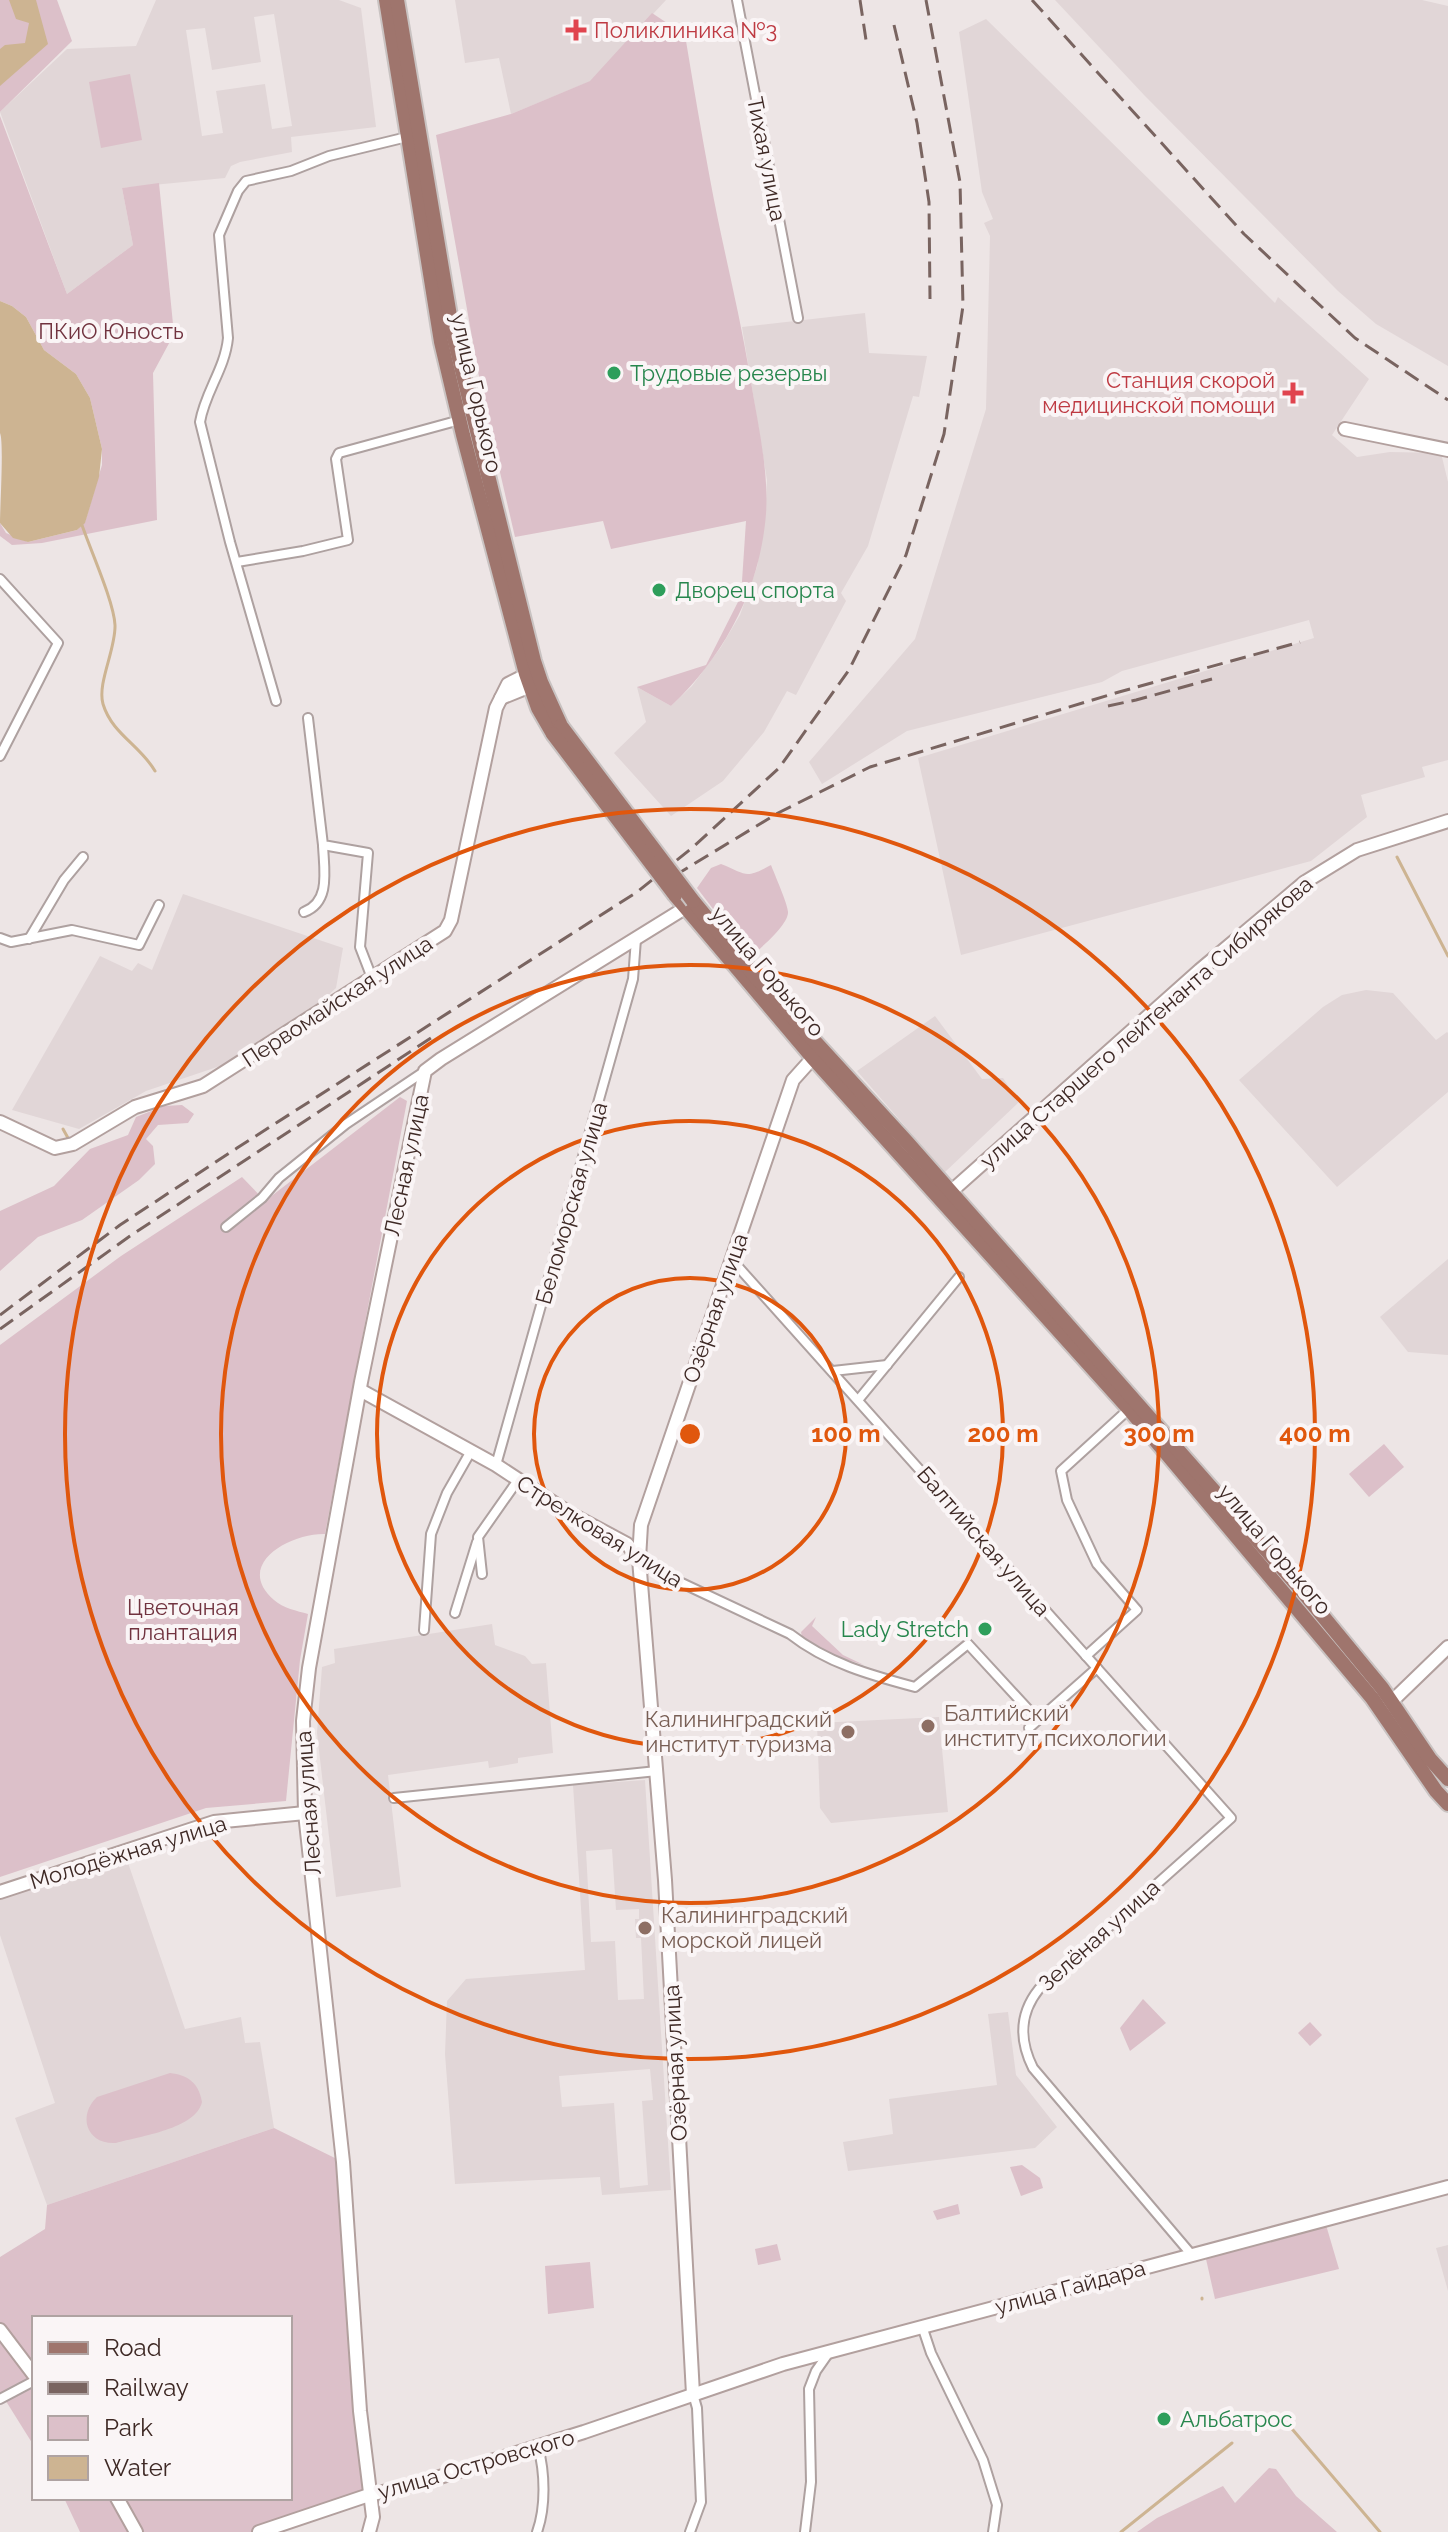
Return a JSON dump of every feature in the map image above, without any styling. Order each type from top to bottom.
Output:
[{"type":"main road","name":"улица Горького","points":[[386,0],[429,276],[533,678],[538,708],[689,904],[754,975],[816,1053],[1128,1391],[1303,1592],[1386,1706],[1436,1791],[1448,1804]]},
{"type":"main road","name":"улица Горького","points":[[397,0],[466,419]]},
{"type":"main road","name":"улица Горького","points":[[945,1196],[1448,1779]]},
{"type":"street","name":"Тихая улица","points":[[737,0],[798,318]]},
{"type":"street","points":[[276,701],[200,422],[203,404],[223,364],[228,338],[220,230],[246,181],[407,137]]},
{"type":"street","points":[[237,562],[348,540],[336,459],[339,453],[466,419]]},
{"type":"street","points":[[1345,429],[1448,450]]},
{"type":"street","points":[[0,579],[58,643],[0,756]]},
{"type":"street","name":"Первомайская улица","points":[[0,1122],[55,1148],[73,1144],[135,1107],[203,1086],[445,931],[451,920],[487,742],[501,698],[508,684],[533,678]]},
{"type":"street","points":[[304,912],[315,908],[323,897],[323,845],[308,718]]},
{"type":"street","points":[[0,731],[11,735]]},
{"type":"street","name":"улица Старшего лейтенанта Сибирякова","points":[[945,1196],[1200,970],[1305,882],[1357,850],[1448,821]]},
{"type":"street","points":[[323,845],[368,853],[360,947],[372,978]]},
{"type":"street","points":[[29,939],[64,880],[83,857]]},
{"type":"street","name":"Лесная улица","points":[[226,1227],[262,1198],[279,1178],[346,1124],[441,1059],[689,904]]},
{"type":"street","points":[[0,938],[11,942],[72,930],[139,945],[159,905]]},
{"type":"street","name":"Беломорская улица","points":[[496,1465],[633,979],[636,939]]},
{"type":"street","name":"Озёрная улица","points":[[693,2394],[657,1771],[639,1559],[641,1525],[793,1080],[816,1053]]},
{"type":"street","name":"Лесная улица","points":[[369,2532],[373,2517],[360,2411],[343,2162],[305,1813],[303,1721],[309,1668],[360,1390],[425,1071]]},
{"type":"street","name":"Балтийская улица","points":[[732,1260],[1203,1786]]},
{"type":"street","points":[[859,1399],[959,1277]]},
{"type":"street","points":[[833,1371],[888,1365]]},
{"type":"street","name":"Стрелковая улица","points":[[360,1390],[496,1465],[569,1513],[627,1544],[652,1569],[790,1634],[829,1660],[917,1687],[968,1644],[1038,1720]]},
{"type":"street","points":[[1086,1656],[1137,1610],[1097,1564],[1067,1500],[1061,1471],[1129,1409]]},
{"type":"street","points":[[424,1630],[431,1534],[447,1493],[471,1451]]},
{"type":"street","points":[[455,1613],[478,1537],[518,1480]]},
{"type":"street","points":[[478,1537],[482,1574]]},
{"type":"street","points":[[1386,1706],[1448,1647]]},
{"type":"street","points":[[1029,1728],[1097,1668]]},
{"type":"street","points":[[394,1798],[657,1771]]},
{"type":"street","name":"Зелёная улица","points":[[1191,2254],[1033,2068],[1026,2054],[1024,2019],[1027,2004],[1039,1989],[1231,1818],[1203,1786]]},
{"type":"street","name":"Молодёжная улица","points":[[0,1892],[214,1822],[305,1813]]},
{"type":"street","name":"улица Гайдара","points":[[693,2394],[830,2351],[1448,2187]]},
{"type":"street","points":[[922,2326],[931,2353],[983,2460],[997,2505],[993,2532]]},
{"type":"street","points":[[0,2330],[32,2372]]},
{"type":"street","points":[[805,2532],[811,2482],[809,2389],[816,2371],[830,2351]]},
{"type":"street","points":[[0,2399],[32,2382]]},
{"type":"street","points":[[690,2532],[701,2502],[698,2419],[693,2394]]},
{"type":"street","name":"улица Островского","points":[[259,2532],[369,2495],[414,2485],[538,2447],[693,2394]]},
{"type":"street","points":[[537,2532],[543,2504],[542,2460],[538,2447]]},
{"type":"street","points":[[118,2500],[136,2532]]},
{"type":"shaded area","points":[[156,0],[339,0],[361,8],[376,127],[291,137],[292,152],[240,162],[231,166],[225,178],[122,188],[133,245],[67,294],[0,112],[67,49],[136,46]],"holes":[[[274,14],[292,126],[272,129],[265,84],[216,91],[223,133],[202,136],[186,30],[205,28],[212,70],[261,62],[254,17]]]},
{"type":"shaded area","points":[[455,0],[666,0],[591,81],[511,114],[499,58],[465,63]]},
{"type":"shaded area","points":[[1055,0],[1422,0],[1448,6],[1448,366],[1376,324],[1338,291],[1145,96]]},
{"type":"shaded area","points":[[986,19],[1275,303],[1278,297],[1369,379],[1332,435],[1357,457],[1390,452],[1441,453],[1448,482],[1448,760],[1422,767],[1425,777],[1361,795],[1367,817],[1311,861],[961,955],[918,758],[1314,638],[1309,620],[1122,671],[1102,682],[907,731],[822,784],[809,762],[915,639],[986,409],[990,236],[984,223],[993,219],[982,192],[959,32]]},
{"type":"shaded area","name":"Трудовые резервы","points":[[865,313],[869,353],[927,356],[919,397],[913,396],[868,546],[841,593],[846,601],[796,695],[787,691],[764,732],[723,781],[671,816],[614,753],[646,722],[637,687],[671,706],[692,686],[740,615],[757,567],[767,480],[742,327]]},
{"type":"shaded area","points":[[183,894],[343,948],[336,988],[299,1022],[220,1066],[146,1091],[79,1129],[12,1110],[100,956],[132,971],[138,963],[152,970]]},
{"type":"shaded area","points":[[1366,990],[1393,993],[1436,1040],[1448,1033],[1448,1092],[1337,1187],[1239,1080],[1323,1007],[1342,995]]},
{"type":"shaded area","points":[[935,1016],[982,1079],[1003,1078],[1019,1102],[945,1172],[857,1071]]},
{"type":"shaded area","points":[[1448,1259],[1448,1355],[1408,1352],[1380,1317]]},
{"type":"shaded area","points":[[492,1624],[495,1645],[525,1656],[532,1664],[546,1663],[553,1753],[518,1758],[518,1763],[489,1768],[488,1761],[388,1775],[401,1887],[336,1897],[317,1733],[322,1667],[335,1663],[334,1649]]},
{"type":"shaded area","points":[[939,1717],[948,1812],[831,1823],[820,1808],[817,1723]]},
{"type":"shaded area","points":[[645,1780],[671,2190],[602,2195],[600,2177],[455,2184],[445,2054],[447,2001],[466,1979],[585,1970],[573,1785]],"holes":[[[612,1849],[616,1910],[639,1909],[639,1919],[635,1919],[636,1938],[641,1938],[644,1999],[618,2000],[615,1941],[591,1942],[586,1851]],[[650,2069],[653,2100],[642,2101],[648,2185],[620,2188],[614,2103],[562,2107],[559,2076]]]},
{"type":"shaded area","points":[[126,1857],[185,2029],[241,2017],[245,2043],[260,2042],[274,2128],[47,2205],[15,2118],[55,2103],[0,1935],[0,1899]]},
{"type":"shaded area","points":[[1008,2012],[1016,2075],[1057,2127],[1035,2148],[848,2171],[843,2142],[893,2134],[889,2099],[997,2085],[988,2014]]},
{"type":"shaded area","points":[[1448,2245],[1448,2291],[1436,2248]]},
{"type":"green space","points":[[0,0],[57,0],[72,41],[0,112]]},
{"type":"green space","points":[[652,13],[685,35],[715,204],[746,351],[766,479],[762,542],[748,594],[708,665],[671,706],[637,687],[706,665],[741,596],[746,521],[611,549],[603,521],[515,537],[483,399],[436,135],[511,114],[590,81]]},
{"type":"green space","points":[[130,74],[142,140],[101,148],[89,82]]},
{"type":"green space","name":"ПКиО Юность","points":[[0,116],[67,294],[133,245],[122,188],[159,183],[174,334],[153,373],[157,520],[42,543],[12,545],[0,536],[0,523],[6,533],[28,542],[77,530],[85,522],[102,465],[102,449],[90,398],[76,374],[44,350],[26,317],[0,301]]},
{"type":"green space","points":[[721,864],[746,874],[771,865],[786,904],[788,913],[783,924],[750,957],[697,888],[711,868]]},
{"type":"green space","name":"Цветочная плантация","points":[[400,1097],[407,1101],[325,1534],[311,1535],[283,1545],[263,1563],[260,1574],[263,1587],[274,1600],[308,1614],[300,1660],[286,1801],[206,1808],[0,1877],[0,1345],[121,1256],[242,1177],[265,1201]]},
{"type":"green space","points":[[182,1105],[194,1114],[188,1123],[158,1125],[146,1139],[153,1146],[155,1164],[139,1180],[82,1220],[38,1237],[0,1271],[0,1211],[54,1186],[90,1149],[128,1135],[136,1117],[164,1106]]},
{"type":"green space","points":[[1384,1444],[1404,1467],[1369,1497],[1349,1474]]},
{"type":"green space","points":[[816,1617],[812,1626],[843,1655],[864,1665],[835,1656],[802,1637],[801,1632]]},
{"type":"green space","points":[[1143,1999],[1166,2023],[1130,2051],[1120,2028]]},
{"type":"green space","points":[[1310,2022],[1322,2035],[1310,2046],[1298,2033]]},
{"type":"green space","points":[[170,2073],[187,2078],[198,2090],[202,2102],[189,2119],[166,2130],[116,2143],[98,2139],[92,2134],[88,2128],[87,2112],[97,2097]]},
{"type":"green space","points":[[274,2128],[343,2162],[369,2495],[259,2532],[80,2532],[65,2500],[292,2500],[292,2316],[32,2316],[32,2443],[4,2398],[0,2399],[0,2257],[45,2229],[47,2205]]},
{"type":"green space","points":[[1022,2165],[1040,2178],[1043,2188],[1021,2196],[1010,2167]]},
{"type":"green space","points":[[958,2204],[960,2214],[937,2220],[933,2211]]},
{"type":"green space","points":[[1326,2225],[1339,2269],[1215,2299],[1206,2259],[1211,2255]]},
{"type":"green space","points":[[777,2244],[781,2260],[758,2265],[755,2249]]},
{"type":"green space","points":[[590,2262],[594,2308],[548,2314],[545,2266]]},
{"type":"green space","points":[[1269,2468],[1276,2469],[1296,2496],[1337,2532],[1137,2532],[1157,2518],[1223,2486],[1235,2503]]},
{"type":"water","points":[[9,0],[36,0],[48,44],[0,86],[0,49],[5,45],[25,43],[29,23],[16,19]]},
{"type":"water","points":[[0,301],[26,317],[44,350],[76,374],[90,398],[102,449],[99,477],[85,523],[77,530],[28,542],[13,538],[0,523]]},
{"type":"waterway","points":[[82,525],[114,615],[115,634],[102,686],[103,704],[119,732],[155,771]]},
{"type":"waterway","points":[[1397,857],[1448,956]]},
{"type":"waterway","points":[[63,1129],[68,1138]]},
{"type":"waterway","points":[[1281,2416],[1380,2532]]},
{"type":"waterway","points":[[1121,2532],[1232,2443]]},
{"type":"railway","points":[[860,0],[866,40]]},
{"type":"railway","points":[[0,1315],[120,1225],[637,892],[692,848],[779,768],[849,670],[906,555],[944,434],[963,306],[960,182],[926,0]]},
{"type":"railway","points":[[1032,0],[1244,234],[1355,338],[1448,400]]},
{"type":"railway","points":[[894,25],[917,123],[929,202],[930,299]]},
{"type":"railway","points":[[674,876],[778,813],[870,767],[1119,692],[1300,642]]},
{"type":"railway","points":[[1108,706],[1212,679]]},
{"type":"railway","points":[[0,1329],[130,1236],[434,1036]]},
{"type":"place","name":"Поликлиника №3","points":[[576,30]]},
{"type":"place","name":"Трудовые резервы","points":[[614,373]]},
{"type":"place","name":"Станция скорой медицинской помощи","points":[[1293,393]]},
{"type":"place","name":"Дворец спорта","points":[[659,590]]},
{"type":"place","name":"Lady Stretch","points":[[985,1629]]},
{"type":"place","name":"Балтийский институт психологии","points":[[928,1726]]},
{"type":"place","name":"Калининградский институт туризма","points":[[848,1732]]},
{"type":"place","name":"Калининградский морской лицей","points":[[645,1928]]},
{"type":"place","name":"Альбатрос","points":[[1164,2419]]}]
